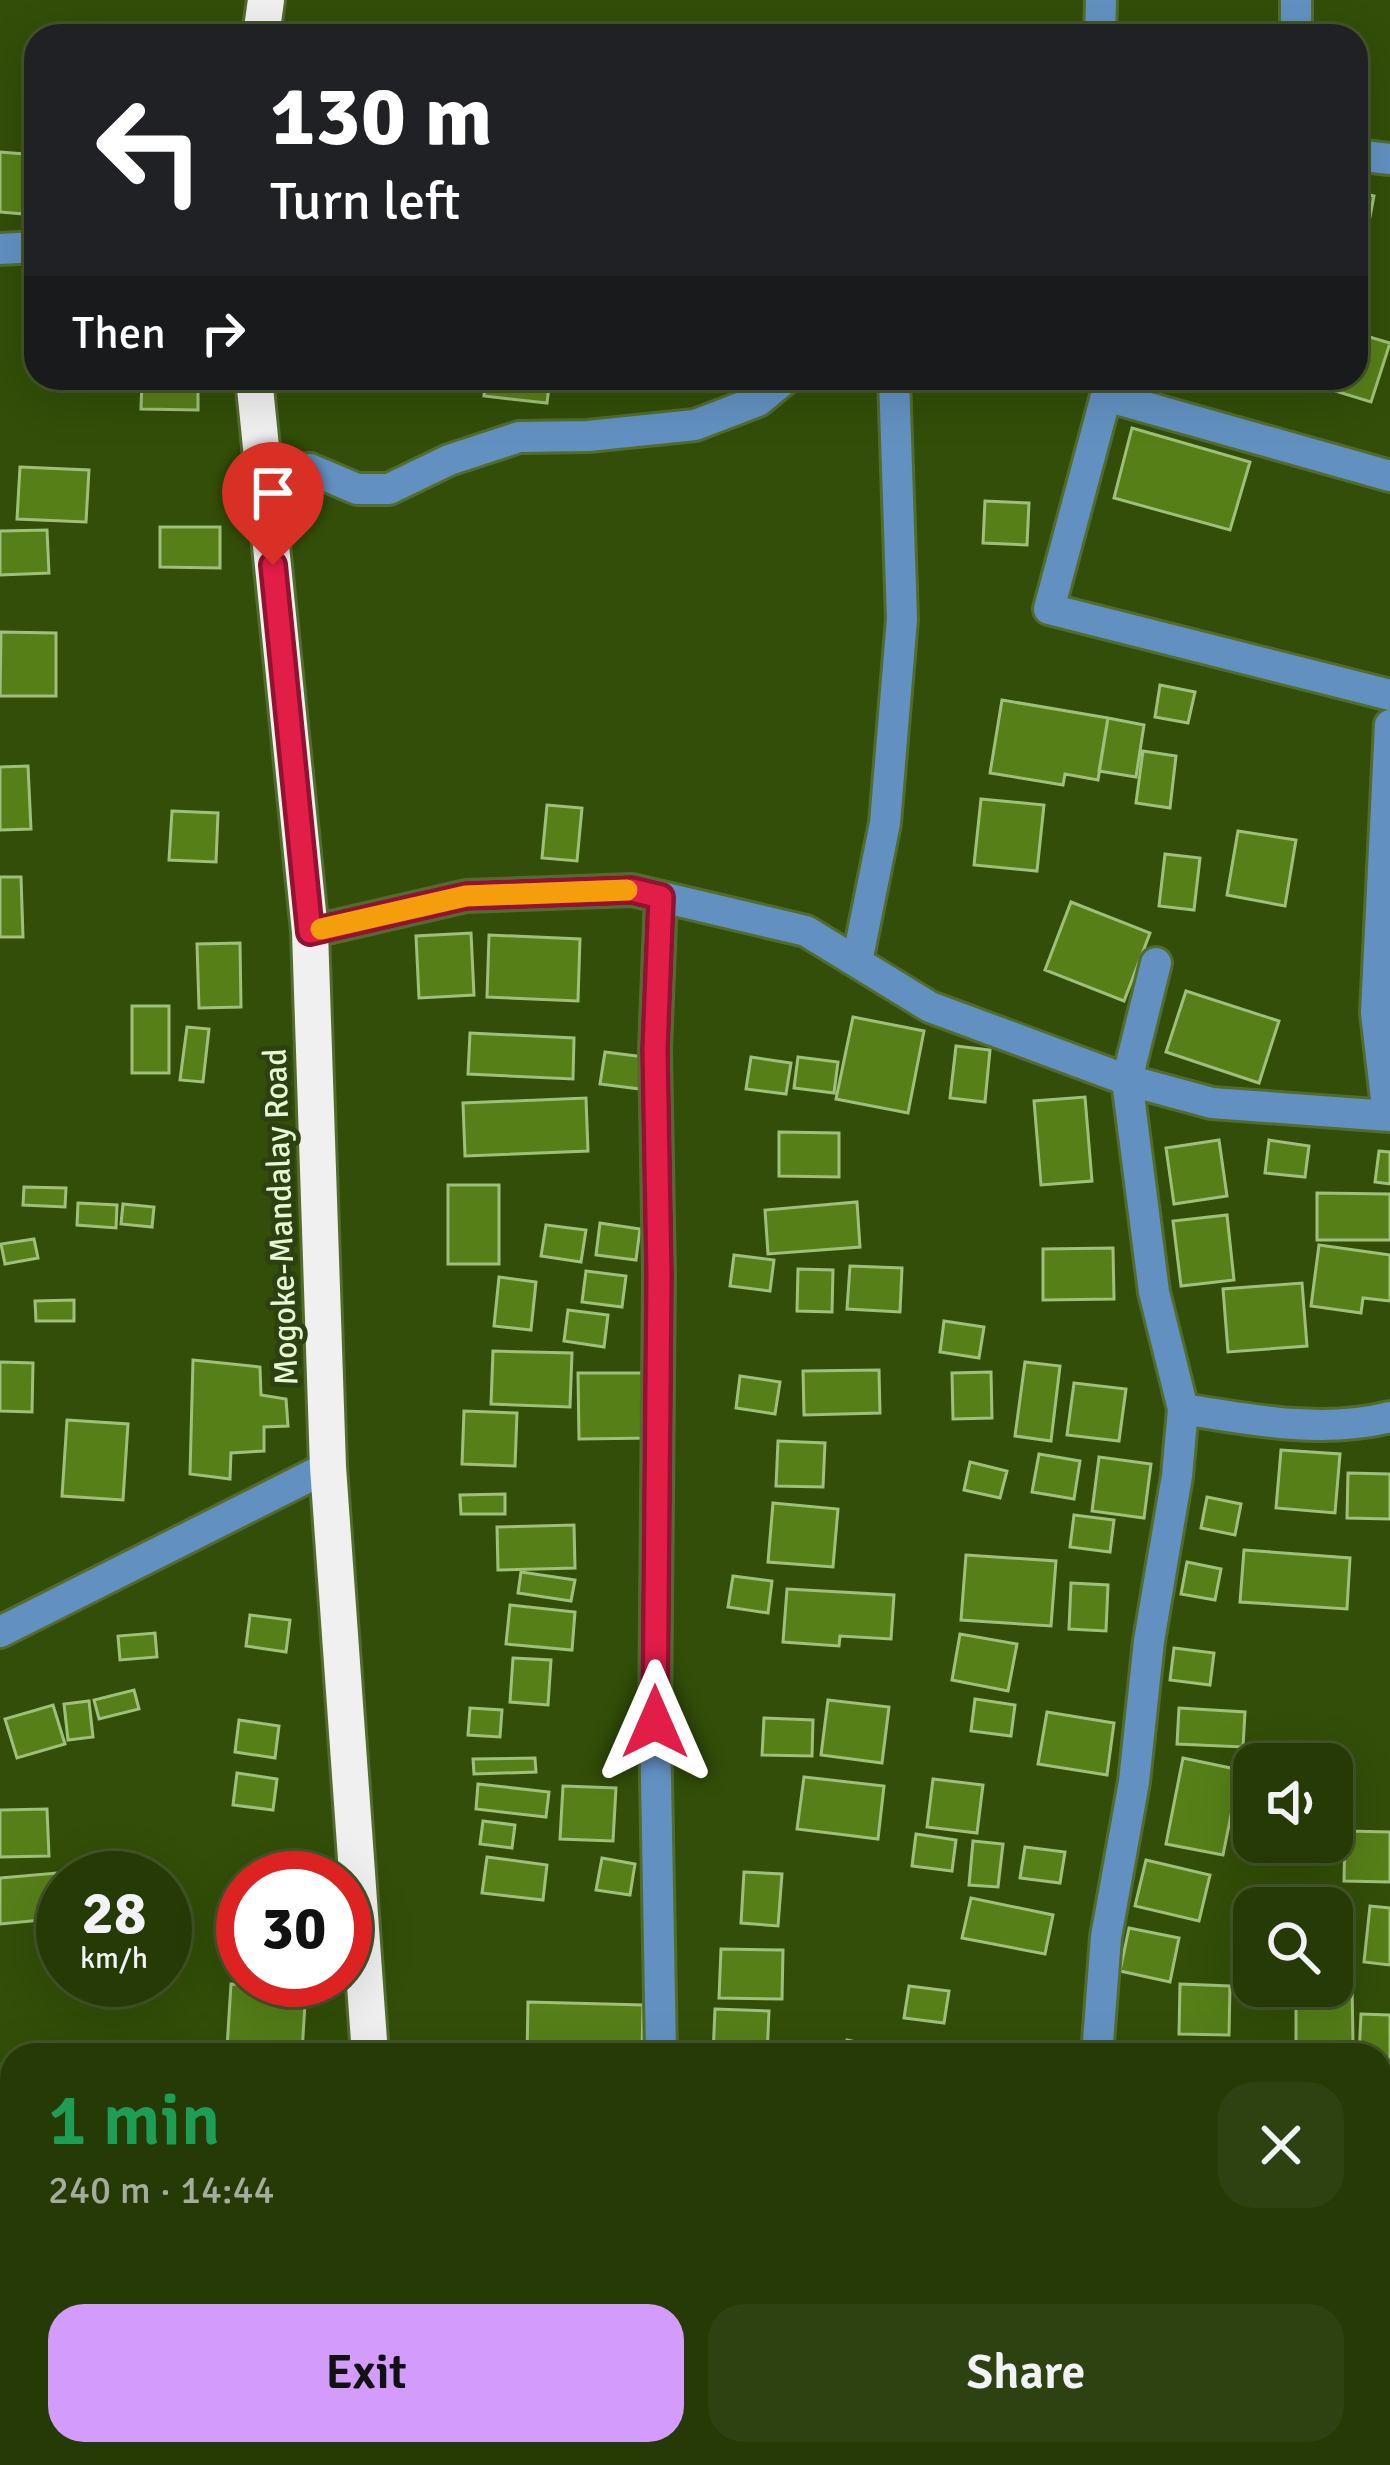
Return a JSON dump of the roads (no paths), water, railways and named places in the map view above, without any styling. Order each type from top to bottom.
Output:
[{"type":"highway","name":"Mogoke-Mandalay Road","points":[[255,390],[310,932],[328,1467],[369,2043]]},
{"type":"street","points":[[264,473],[310,470],[357,489],[389,489],[449,460],[519,437],[588,436],[695,425],[758,401],[771,390]]},
{"type":"street","points":[[857,962],[885,823],[902,619],[894,390]]},
{"type":"street","points":[[1390,476],[1106,396],[1049,609],[1390,695]]},
{"type":"street","points":[[310,932],[466,896],[632,890],[806,931],[930,1007],[1127,1080],[1212,1102],[1389,1116],[1376,1013],[1390,724]]},
{"type":"street","points":[[661,897],[655,1049],[659,1298],[655,1722],[661,2043]]},
{"type":"street","points":[[1098,2043],[1106,1937],[1135,1782],[1149,1641],[1178,1476],[1183,1409],[1154,1292],[1127,1080],[1156,963]]},
{"type":"street","points":[[1183,1409],[1352,1426],[1390,1417]]},
{"type":"street","points":[[0,1631],[328,1467]]}]
